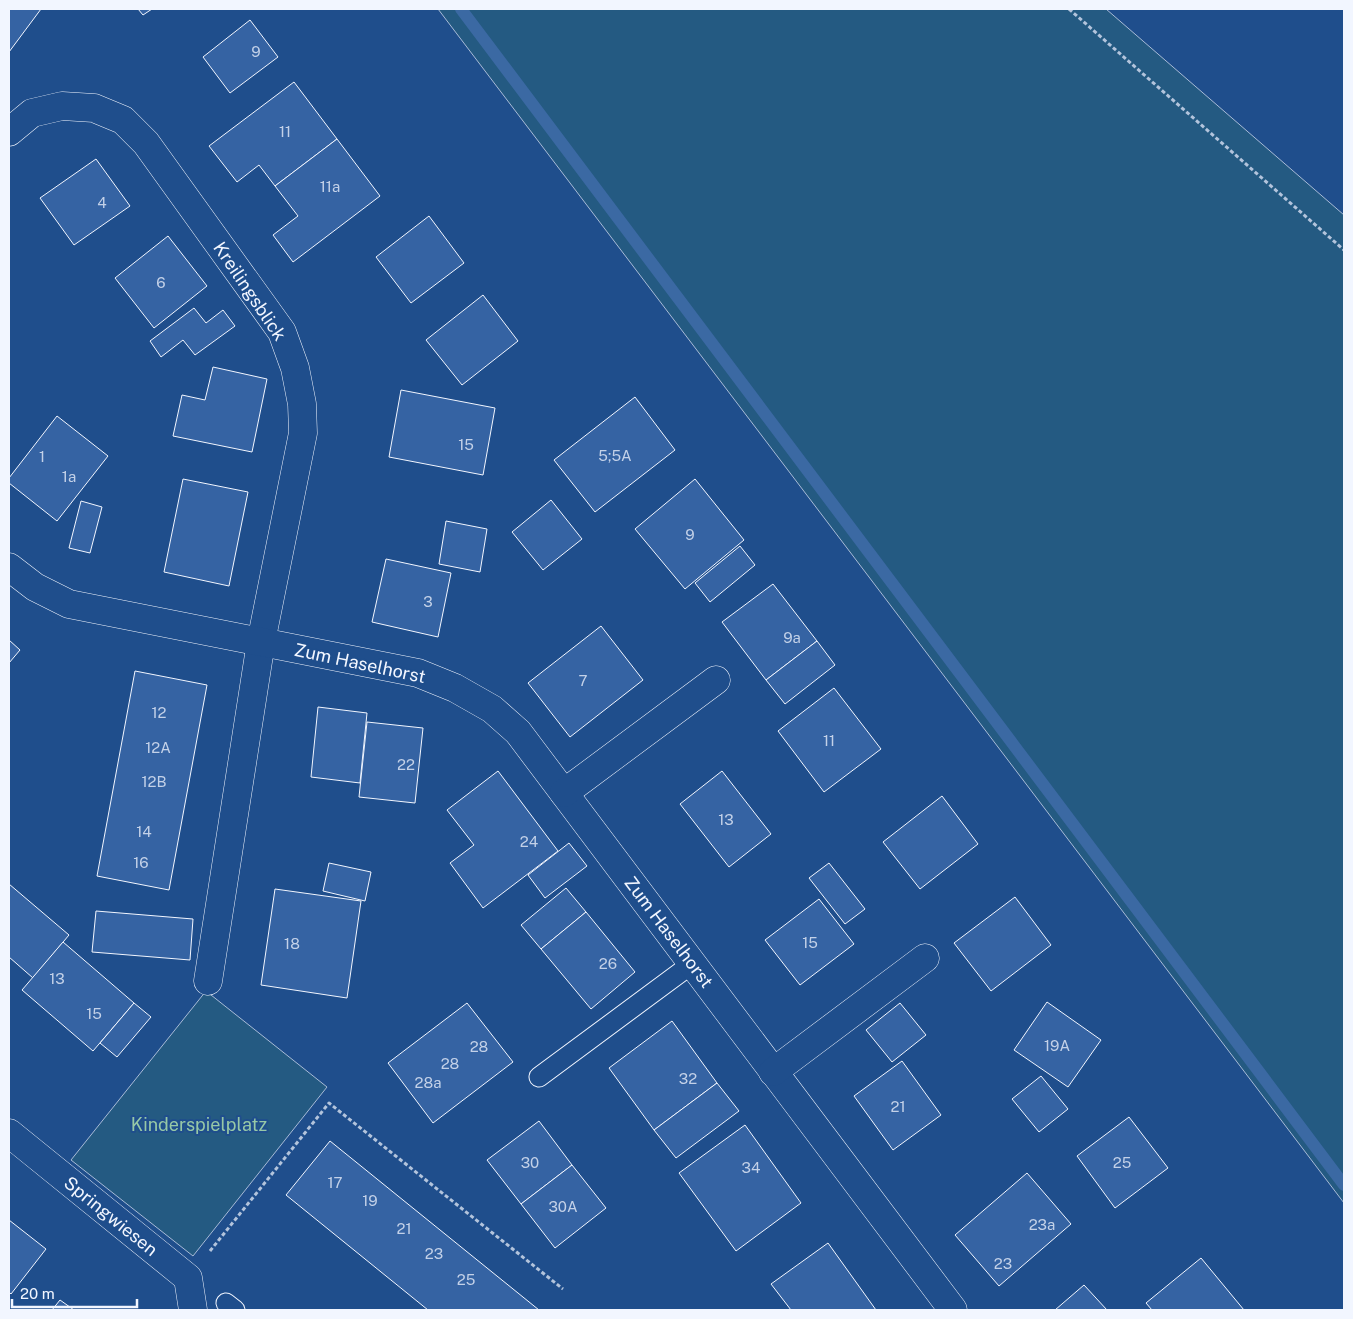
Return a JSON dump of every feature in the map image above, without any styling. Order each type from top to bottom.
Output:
[{"type":"street","name":"Kreilingsblick","points":[[9,132],[32,112],[62,106],[94,108],[123,120],[146,143],[282,332],[294,368],[302,404],[303,432],[261,642]]},
{"type":"street","name":"Zum Haselhorst","points":[[9,567],[35,587],[68,604],[418,672],[455,688],[492,709],[518,732],[953,1310]]},
{"type":"street","points":[[208,981],[261,642]]},
{"type":"street","points":[[564,793],[716,680]]},
{"type":"street","points":[[773,1072],[925,958]]},
{"type":"street","name":"Springwiesen","points":[[9,1132],[188,1278]]},
{"type":"street","points":[[188,1278],[193,1310]]},
{"type":"lane","points":[[539,1077],[693,963]]},
{"type":"path","points":[[1069,9],[1344,250]]},
{"type":"path","points":[[188,1278],[329,1103],[563,1289]]},
{"type":"green space","points":[[438,9],[1106,9],[1344,215],[1344,1203]]},
{"type":"green space","name":"Kinderspielplatz","points":[[206,991],[327,1087],[193,1256],[71,1160]]},
{"type":"building","points":[[9,9],[41,9],[9,52]]},
{"type":"building","points":[[138,9],[152,9],[143,15]]},
{"type":"building","points":[[250,20],[278,57],[230,93],[203,57]]},
{"type":"building","points":[[294,82],[337,139],[275,186],[259,165],[237,182],[209,146]]},
{"type":"building","points":[[337,139],[380,196],[293,262],[273,235],[298,216],[275,186]]},
{"type":"building","points":[[96,159],[130,206],[74,245],[40,198]]},
{"type":"building","points":[[429,216],[464,263],[411,303],[376,257]]},
{"type":"building","points":[[168,236],[207,286],[154,328],[115,278]]},
{"type":"building","points":[[483,295],[518,341],[462,385],[426,340]]},
{"type":"building","points":[[194,308],[206,323],[223,310],[235,326],[195,355],[183,340],[161,357],[150,341]]},
{"type":"building","points":[[213,367],[267,379],[252,452],[173,436],[182,395],[205,400]]},
{"type":"building","points":[[401,390],[495,408],[483,475],[389,457]]},
{"type":"building","points":[[635,397],[675,450],[595,512],[554,460]]},
{"type":"building","points":[[57,416],[108,456],[57,521],[9,483],[9,478]]},
{"type":"building","points":[[183,479],[248,492],[229,586],[164,572]]},
{"type":"building","points":[[695,479],[744,540],[685,589],[635,529]]},
{"type":"building","points":[[551,500],[582,539],[543,570],[512,532]]},
{"type":"building","points":[[81,501],[102,507],[90,553],[69,548]]},
{"type":"building","points":[[446,521],[487,529],[480,572],[439,564]]},
{"type":"building","points":[[740,546],[755,565],[710,602],[695,583]]},
{"type":"building","points":[[386,559],[451,573],[438,637],[372,622]]},
{"type":"building","points":[[773,584],[817,641],[766,680],[722,622]]},
{"type":"building","points":[[601,626],[643,680],[570,737],[528,683]]},
{"type":"building","points":[[9,640],[20,650],[9,663]]},
{"type":"building","points":[[817,641],[835,665],[785,704],[766,680]]},
{"type":"building","points":[[135,671],[207,685],[169,890],[97,876]]},
{"type":"building","points":[[834,688],[881,749],[824,792],[778,731]]},
{"type":"building","points":[[318,707],[367,713],[360,783],[311,777]]},
{"type":"building","points":[[367,722],[423,728],[415,803],[359,797]]},
{"type":"building","points":[[498,771],[558,851],[483,908],[450,863],[474,845],[447,810]]},
{"type":"building","points":[[722,771],[771,834],[729,867],[680,804]]},
{"type":"building","points":[[942,796],[978,844],[920,889],[883,842]]},
{"type":"building","points":[[569,843],[587,866],[545,898],[528,875]]},
{"type":"building","points":[[329,863],[371,872],[365,901],[323,891]]},
{"type":"building","points":[[829,863],[865,909],[845,924],[809,878]]},
{"type":"building","points":[[9,884],[69,935],[33,978],[9,957]]},
{"type":"building","points":[[566,888],[586,912],[541,949],[521,925]]},
{"type":"building","points":[[275,889],[361,901],[347,998],[261,985]]},
{"type":"building","points":[[1015,897],[1051,945],[991,991],[954,943]]},
{"type":"building","points":[[819,899],[854,944],[800,985],[765,940]]},
{"type":"building","points":[[96,911],[193,919],[190,960],[92,952]]},
{"type":"building","points":[[586,912],[635,972],[591,1009],[541,949]]},
{"type":"building","points":[[63,942],[134,1003],[93,1051],[22,990]]},
{"type":"building","points":[[1047,1002],[1101,1040],[1068,1087],[1014,1050]]},
{"type":"building","points":[[134,1003],[151,1017],[117,1057],[100,1043]]},
{"type":"building","points":[[467,1003],[513,1062],[433,1123],[388,1063]]},
{"type":"building","points":[[900,1003],[926,1035],[892,1062],[866,1030]]},
{"type":"building","points":[[672,1021],[717,1083],[654,1130],[609,1068]]},
{"type":"building","points":[[902,1061],[941,1115],[893,1150],[854,1096]]},
{"type":"building","points":[[1041,1076],[1068,1109],[1039,1132],[1012,1099]]},
{"type":"building","points":[[717,1083],[739,1111],[676,1158],[654,1130]]},
{"type":"building","points":[[1129,1117],[1168,1168],[1115,1208],[1077,1156]]},
{"type":"building","points":[[539,1121],[572,1165],[521,1204],[487,1160]]},
{"type":"building","points":[[745,1125],[801,1203],[736,1251],[679,1173]]},
{"type":"building","points":[[330,1141],[539,1310],[428,1310],[286,1195]]},
{"type":"building","points":[[572,1165],[606,1208],[555,1248],[521,1204]]},
{"type":"building","points":[[1027,1173],[1071,1224],[999,1286],[955,1235]]},
{"type":"building","points":[[9,1220],[46,1249],[11,1294],[9,1292]]},
{"type":"building","points":[[828,1243],[876,1310],[791,1310],[771,1284]]},
{"type":"building","points":[[1201,1258],[1244,1310],[1152,1310],[1146,1303]]},
{"type":"building","points":[[1084,1285],[1107,1310],[1055,1310]]},
{"type":"building","points":[[60,1300],[74,1310],[52,1310]]},
{"type":"waterway","points":[[461,9],[1344,1185]]}]
